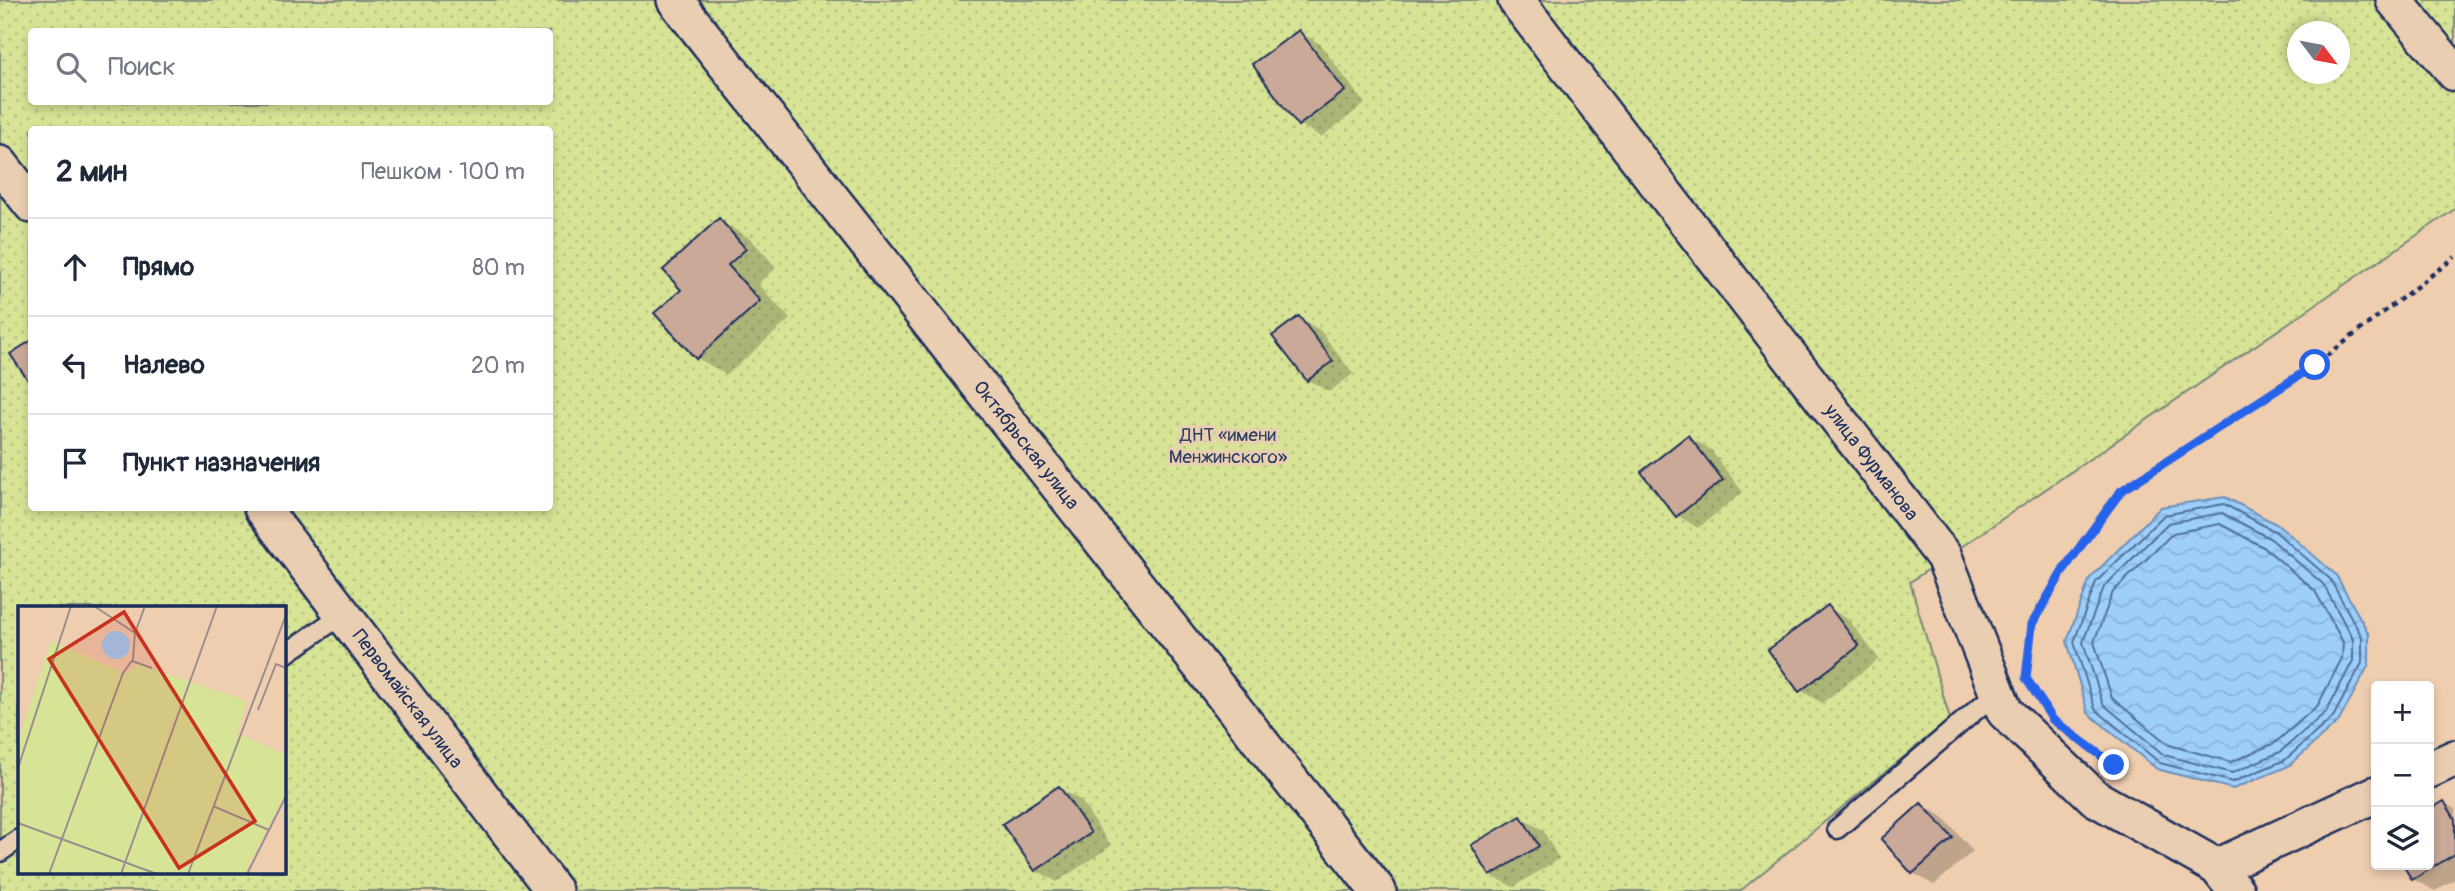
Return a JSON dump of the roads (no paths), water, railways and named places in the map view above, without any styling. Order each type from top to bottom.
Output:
[{"type":"street","name":"Октябрьская улица","points":[[675,0],[1378,891]]},
{"type":"street","name":"улица Фурманова","points":[[1516,0],[1944,557],[2011,686],[2005,712],[2095,798],[2227,879]]},
{"type":"street","points":[[2394,0],[2455,73]]},
{"type":"street","points":[[0,164],[28,200]]},
{"type":"street","name":"Первомайская улица","points":[[264,511],[554,891]]},
{"type":"street","points":[[2434,768],[2455,758]]},
{"type":"street","points":[[2227,879],[2371,797]]},
{"type":"lane","points":[[285,654],[343,614]]},
{"type":"lane","points":[[1837,829],[2011,686]]},
{"type":"lane","points":[[0,852],[18,840]]},
{"type":"water","points":[[2225,497],[2280,526],[2336,575],[2369,634],[2369,664],[2339,721],[2289,766],[2233,789],[2157,769],[2088,713],[2067,641],[2090,578],[2161,507]]},
{"type":"park label","name":"ДНТ «имени Менжинского»","points":[[1228,446]]}]
